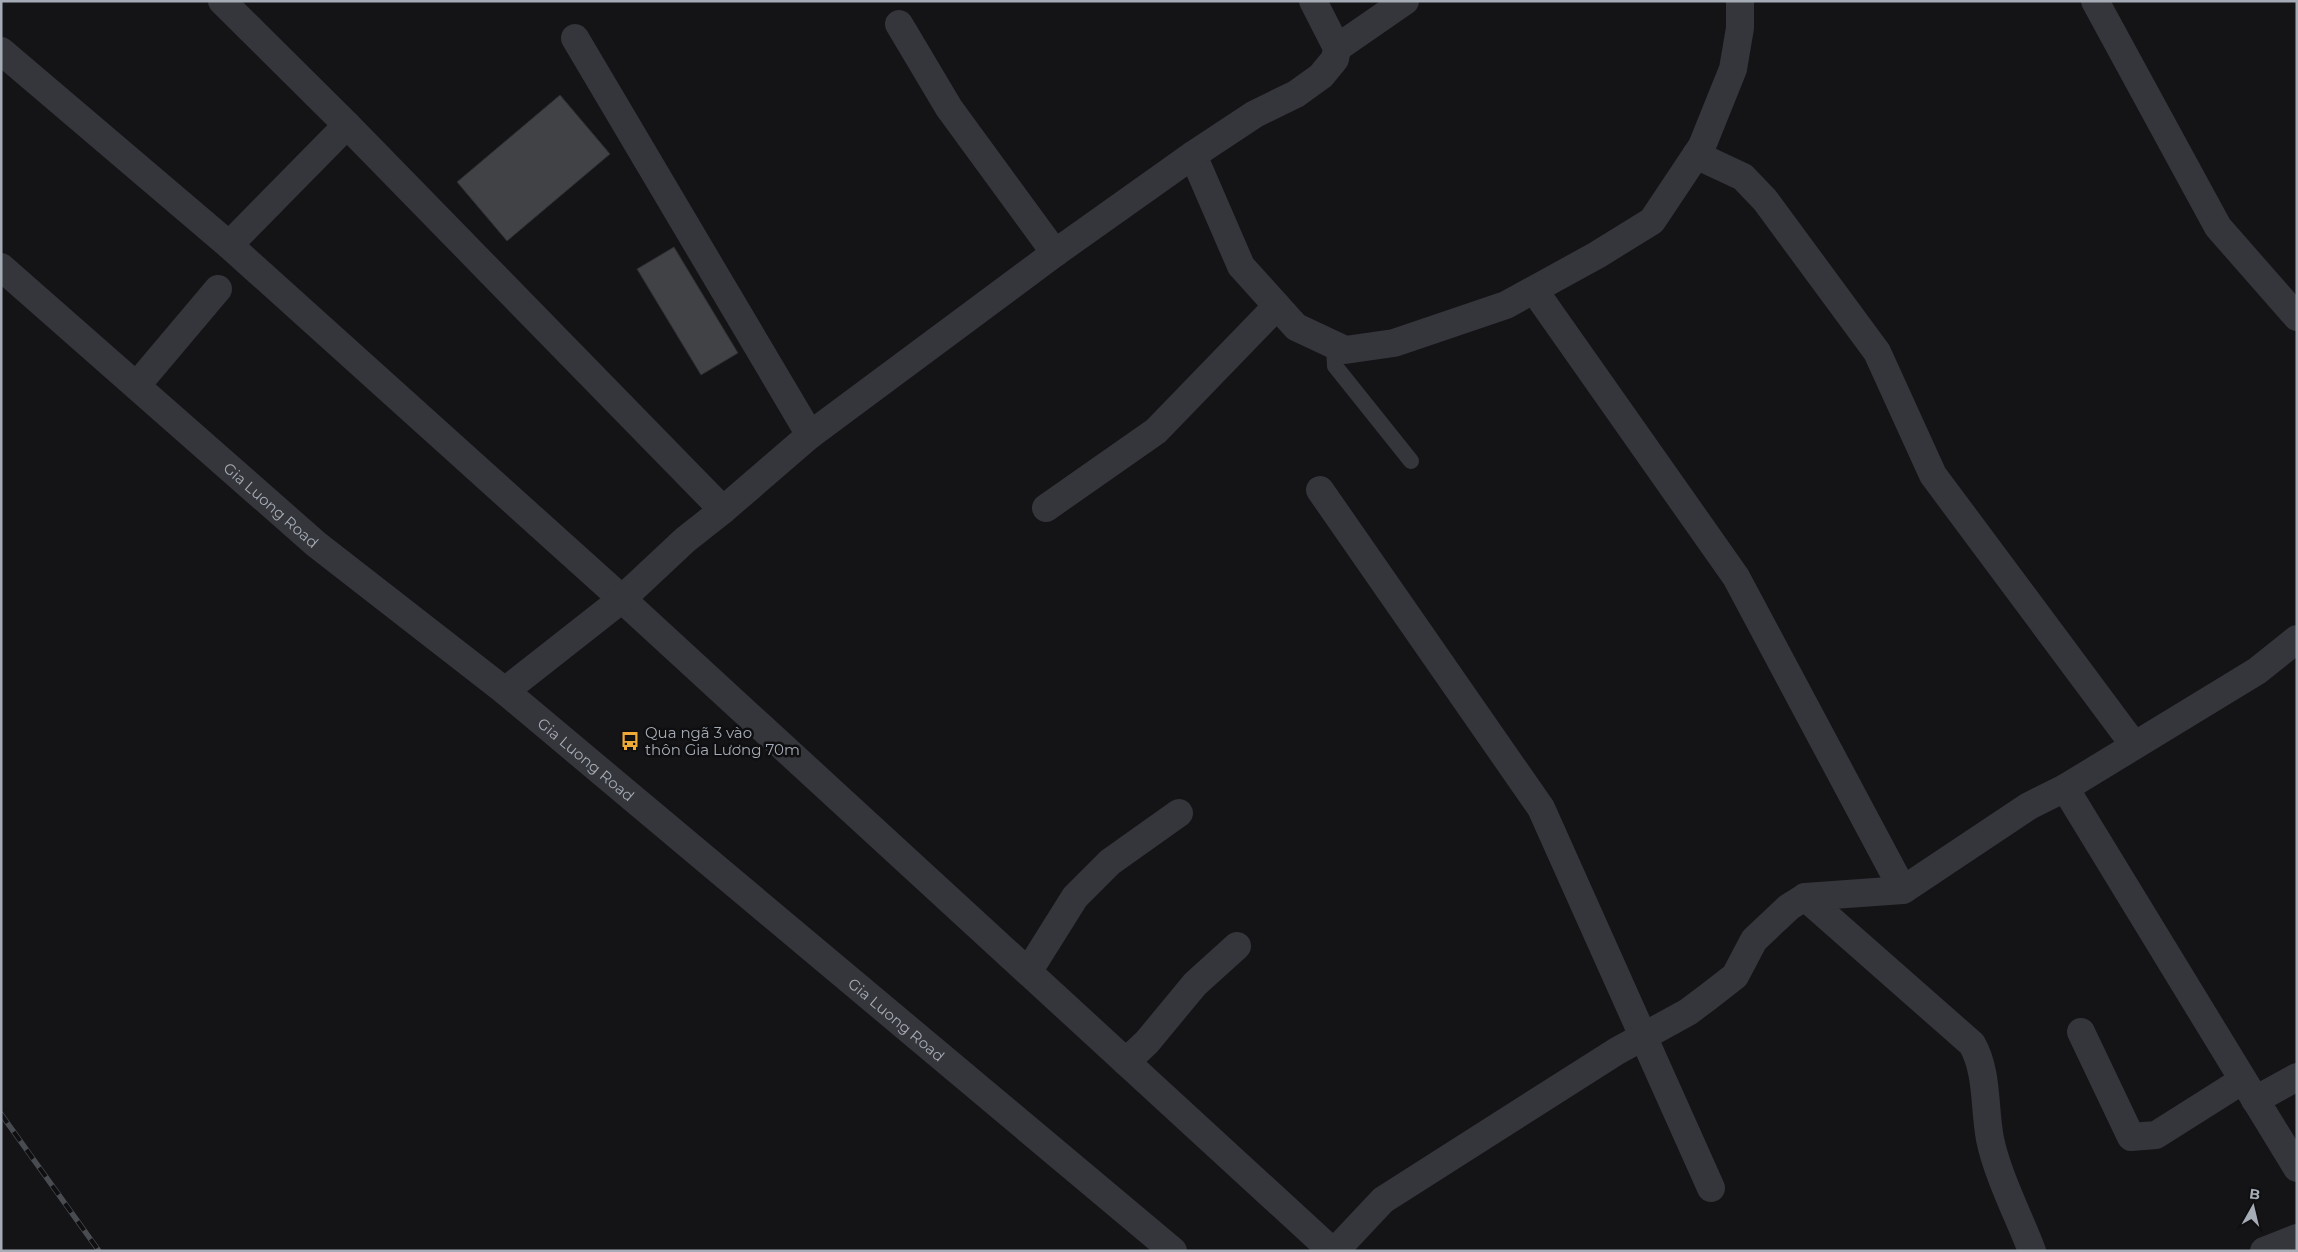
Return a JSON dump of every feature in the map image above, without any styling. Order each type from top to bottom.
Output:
[{"type":"street","points":[[222,1],[347,124],[723,510]]},
{"type":"street","points":[[505,691],[622,599],[685,540],[810,435],[1055,253],[1193,155],[1255,114],[1296,94],[1321,76],[1335,59],[1337,48],[1313,1]]},
{"type":"street","points":[[1337,48],[1405,1]]},
{"type":"street","points":[[1193,155],[1241,266],[1296,327],[1345,350],[1394,344],[1506,305],[1597,255],[1652,221],[1702,146],[1733,69],[1740,28],[1740,1]]},
{"type":"street","points":[[2095,1],[2218,227],[2297,317]]},
{"type":"street","points":[[899,24],[949,108],[1055,253]]},
{"type":"street","points":[[575,38],[810,435]]},
{"type":"street","points":[[1,51],[230,245],[622,599],[1333,1251],[1383,1200],[1617,1051],[1688,1012],[1735,976],[1754,940],[1789,907],[1805,897],[1903,890],[2029,806],[2065,788],[2257,671],[2297,639]]},
{"type":"street","points":[[230,245],[347,124]]},
{"type":"street","points":[[1696,155],[1743,178],[1771,208],[1877,352],[1933,475],[2134,745]]},
{"type":"street","name":"Gia Luong Road","points":[[1,267],[316,544],[505,691],[1172,1251]]},
{"type":"street","points":[[136,385],[218,289]]},
{"type":"street","points":[[1534,290],[1736,577],[1903,890]]},
{"type":"street","points":[[1046,508],[1156,430],[1277,306]]},
{"type":"street","points":[[1320,490],[1541,808],[1710,1188]]},
{"type":"street","points":[[2065,788],[2297,1168]]},
{"type":"street","points":[[1028,972],[1075,898],[1110,862],[1180,813]]},
{"type":"street","points":[[1805,897],[1972,1044],[1980,1058],[1990,1139],[1995,1158],[2032,1251]]},
{"type":"street","points":[[1126,1062],[1147,1042],[1195,984],[1237,946]]},
{"type":"street","points":[[2081,1032],[2131,1137],[2156,1135],[2249,1090],[2297,1077]]},
{"type":"street","points":[[2264,1251],[2297,1238]]},
{"type":"lane","points":[[1334,345],[1335,366],[1411,461]]},
{"type":"building","points":[[560,95],[610,154],[507,241],[457,182]]},
{"type":"building","points":[[674,247],[738,353],[701,375],[637,269]]},
{"type":"railway","points":[[1,1114],[99,1251]]},
{"type":"place","name":"Qua ngã 3 vào thôn Gia Lương 70m","points":[[630,741]]}]
